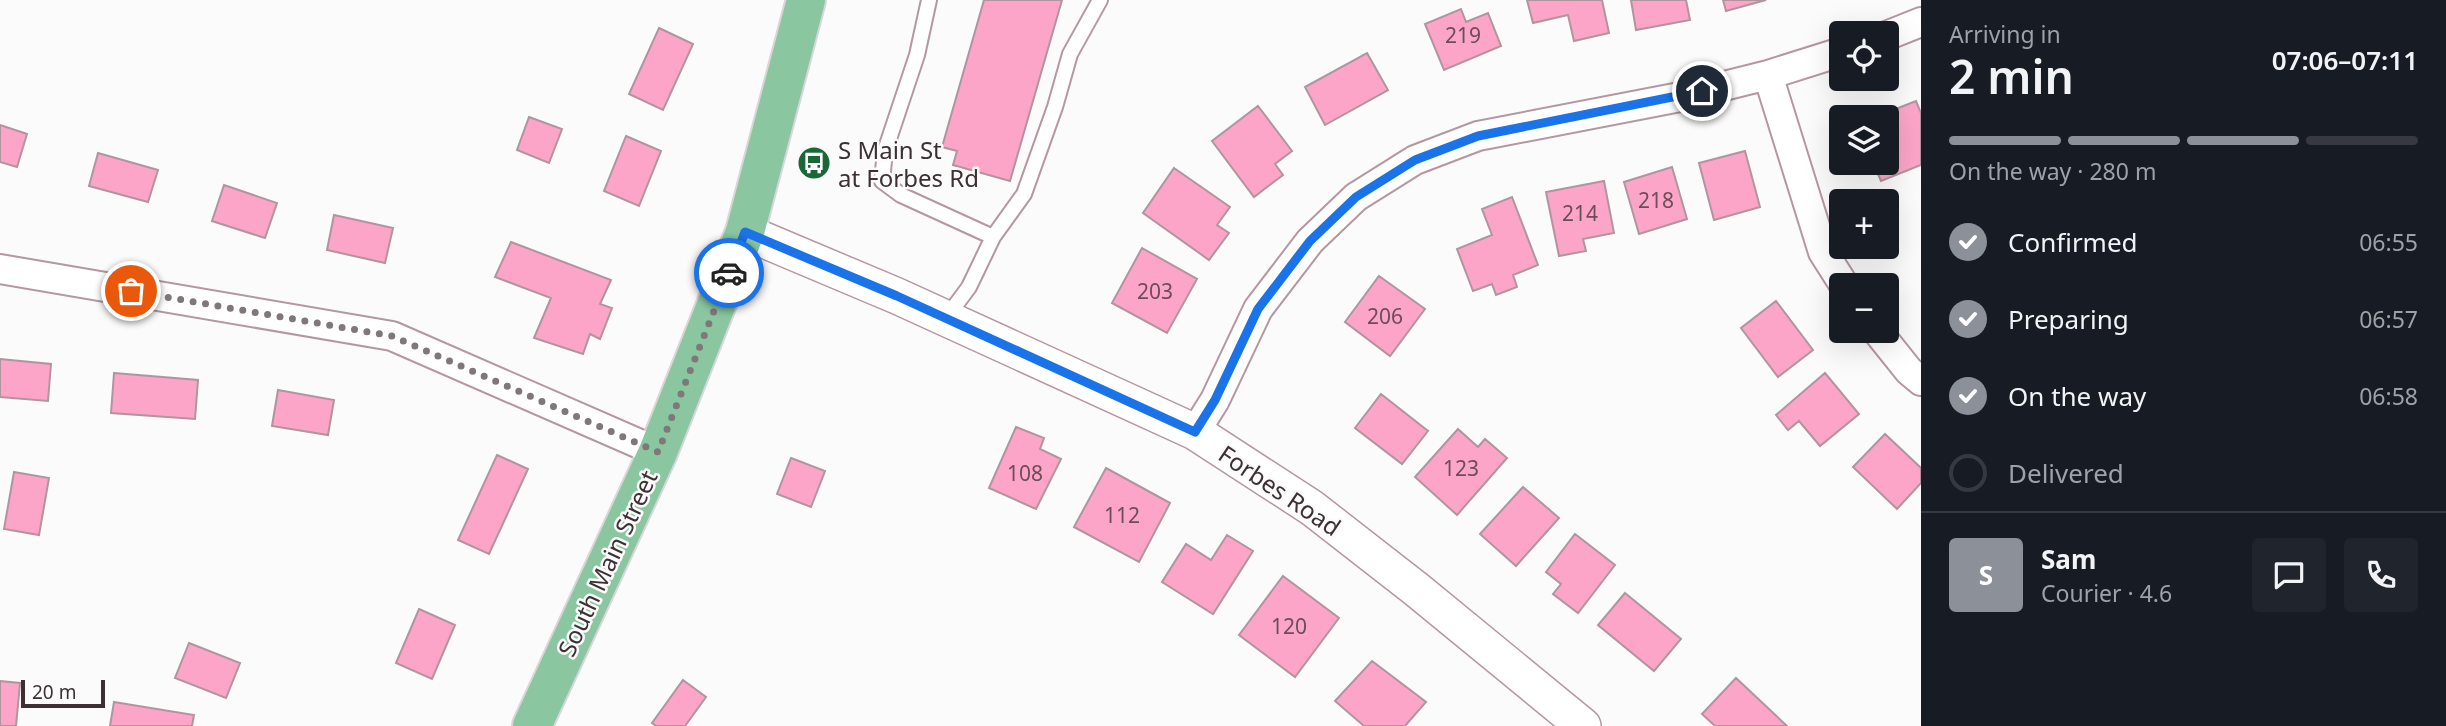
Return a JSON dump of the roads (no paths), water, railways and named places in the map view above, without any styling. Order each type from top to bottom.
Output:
[{"type":"main road","name":"South Main Street","points":[[532,726],[658,452],[745,232],[806,0]]},
{"type":"street","points":[[1899,31],[1921,22]]},
{"type":"street","points":[[1195,432],[1215,400],[1258,309],[1310,241],[1356,197],[1415,160],[1478,136],[1680,97],[1768,75],[1829,56]]},
{"type":"street","points":[[1768,75],[1823,252],[1836,273]]},
{"type":"street","name":"Forbes Road","points":[[745,232],[946,318],[1195,432],[1312,508],[1583,726]]},
{"type":"street","points":[[0,269],[392,336],[658,452]]},
{"type":"street","points":[[1887,343],[1909,371],[1921,381]]},
{"type":"lane","points":[[929,0],[917,55],[885,151],[882,181],[901,195],[993,237]]},
{"type":"lane","points":[[946,318],[969,287],[993,237],[1024,194],[1055,107],[1070,54],[1100,0]]},
{"type":"place","name":"S Main St at Forbes Rd","points":[[814,163]]}]
